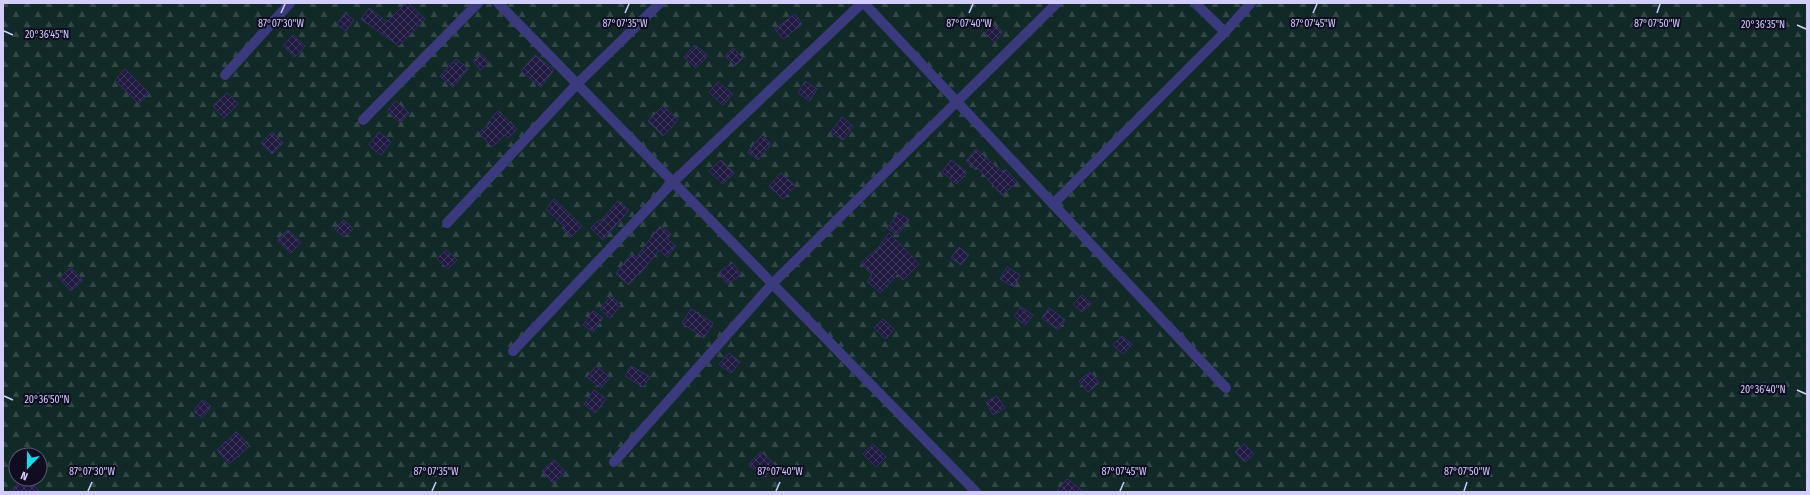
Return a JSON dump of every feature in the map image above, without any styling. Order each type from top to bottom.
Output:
[{"type":"street","points":[[225,75],[290,3]]},
{"type":"street","points":[[363,120],[478,3]]},
{"type":"street","points":[[498,3],[976,492]]},
{"type":"street","points":[[447,222],[577,84],[660,3]]},
{"type":"street","points":[[513,351],[673,182],[863,3],[1226,388]]},
{"type":"street","points":[[614,462],[772,284],[1057,3]]},
{"type":"street","points":[[1195,3],[1225,32]]},
{"type":"street","points":[[1053,204],[1225,32],[1251,3]]},
{"type":"green space","points":[[3,3],[1807,3],[1807,492],[3,492]]},
{"type":"building","points":[[406,3],[408,3],[425,19],[399,46],[361,19],[369,8],[387,22]]},
{"type":"building","points":[[345,13],[354,20],[346,31],[337,24]]},
{"type":"building","points":[[795,14],[802,24],[783,39],[775,29]]},
{"type":"building","points":[[993,24],[1003,32],[995,42],[985,34]]},
{"type":"building","points":[[293,35],[305,46],[295,57],[283,46]]},
{"type":"building","points":[[695,45],[708,56],[696,68],[684,57]]},
{"type":"building","points":[[733,48],[743,58],[735,66],[725,56]]},
{"type":"building","points":[[482,54],[489,63],[480,70],[473,60]]},
{"type":"building","points":[[535,55],[554,70],[541,87],[521,71]]},
{"type":"building","points":[[456,59],[468,69],[453,87],[440,76]]},
{"type":"building","points":[[125,69],[149,93],[139,104],[115,80]]},
{"type":"building","points":[[805,81],[817,89],[810,101],[798,93]]},
{"type":"building","points":[[718,82],[733,94],[723,105],[709,92]]},
{"type":"building","points":[[227,93],[238,104],[224,118],[213,106]]},
{"type":"building","points":[[396,101],[409,113],[400,123],[387,111]]},
{"type":"building","points":[[663,106],[678,120],[663,136],[648,121]]},
{"type":"building","points":[[498,111],[517,129],[508,138],[505,135],[492,147],[479,133],[491,122],[489,121]]},
{"type":"building","points":[[842,117],[853,126],[843,140],[831,132]]},
{"type":"building","points":[[272,132],[283,143],[272,154],[261,143]]},
{"type":"building","points":[[379,132],[391,142],[381,155],[369,145]]},
{"type":"building","points":[[762,135],[771,144],[758,160],[748,152]]},
{"type":"building","points":[[976,149],[1002,172],[1005,169],[1017,182],[1002,195],[978,168],[976,170],[966,161]]},
{"type":"building","points":[[721,160],[734,173],[723,184],[709,171]]},
{"type":"building","points":[[951,160],[967,172],[957,184],[942,172]]},
{"type":"building","points":[[781,173],[795,186],[783,199],[769,186]]},
{"type":"building","points":[[554,199],[582,226],[571,237],[562,228],[564,226],[546,209]]},
{"type":"building","points":[[618,201],[629,210],[603,240],[591,228],[599,220],[601,221]]},
{"type":"building","points":[[899,213],[909,220],[897,235],[887,228]]},
{"type":"building","points":[[344,220],[353,229],[344,237],[335,229]]},
{"type":"building","points":[[660,226],[671,234],[667,239],[676,246],[667,257],[659,250],[629,285],[616,274],[631,254],[636,258]]},
{"type":"building","points":[[288,230],[301,242],[291,253],[277,240]]},
{"type":"building","points":[[889,233],[919,264],[903,280],[898,274],[880,293],[867,281],[872,275],[861,263],[878,248]]},
{"type":"building","points":[[959,247],[969,255],[961,265],[951,258]]},
{"type":"building","points":[[446,250],[457,260],[448,269],[437,259]]},
{"type":"building","points":[[733,263],[741,275],[727,284],[719,272]]},
{"type":"building","points":[[1007,267],[1020,275],[1014,287],[1000,279]]},
{"type":"building","points":[[71,268],[83,280],[71,291],[59,278]]},
{"type":"building","points":[[1082,295],[1091,304],[1082,312],[1073,304]]},
{"type":"building","points":[[611,296],[621,305],[610,318],[600,309]]},
{"type":"building","points":[[1021,307],[1033,315],[1025,325],[1014,316]]},
{"type":"building","points":[[1049,308],[1065,320],[1058,330],[1042,318]]},
{"type":"building","points":[[691,309],[713,323],[704,338],[682,323]]},
{"type":"building","points":[[593,311],[603,318],[593,332],[583,325]]},
{"type":"building","points":[[883,319],[894,329],[886,339],[874,328]]},
{"type":"building","points":[[1122,336],[1132,344],[1123,354],[1113,345]]},
{"type":"building","points":[[729,353],[740,362],[731,373],[719,364]]},
{"type":"building","points":[[596,366],[610,377],[601,388],[587,377]]},
{"type":"building","points":[[631,366],[650,377],[643,387],[625,376]]},
{"type":"building","points":[[1090,372],[1099,383],[1088,392],[1079,381]]},
{"type":"building","points":[[594,390],[606,399],[595,413],[584,404]]},
{"type":"building","points":[[997,396],[1005,408],[993,415],[986,402]]},
{"type":"building","points":[[202,400],[211,406],[202,418],[194,411]]},
{"type":"building","points":[[237,432],[249,446],[229,464],[217,450]]},
{"type":"building","points":[[873,444],[886,457],[876,467],[863,454]]},
{"type":"building","points":[[1244,444],[1254,454],[1245,462],[1235,452]]},
{"type":"building","points":[[761,452],[776,466],[763,478],[749,464]]},
{"type":"building","points":[[554,460],[565,472],[553,483],[542,471]]},
{"type":"building","points":[[1067,479],[1084,492],[1056,492]]},
{"type":"building","points":[[14,487],[35,487],[40,492],[9,492]]}]
